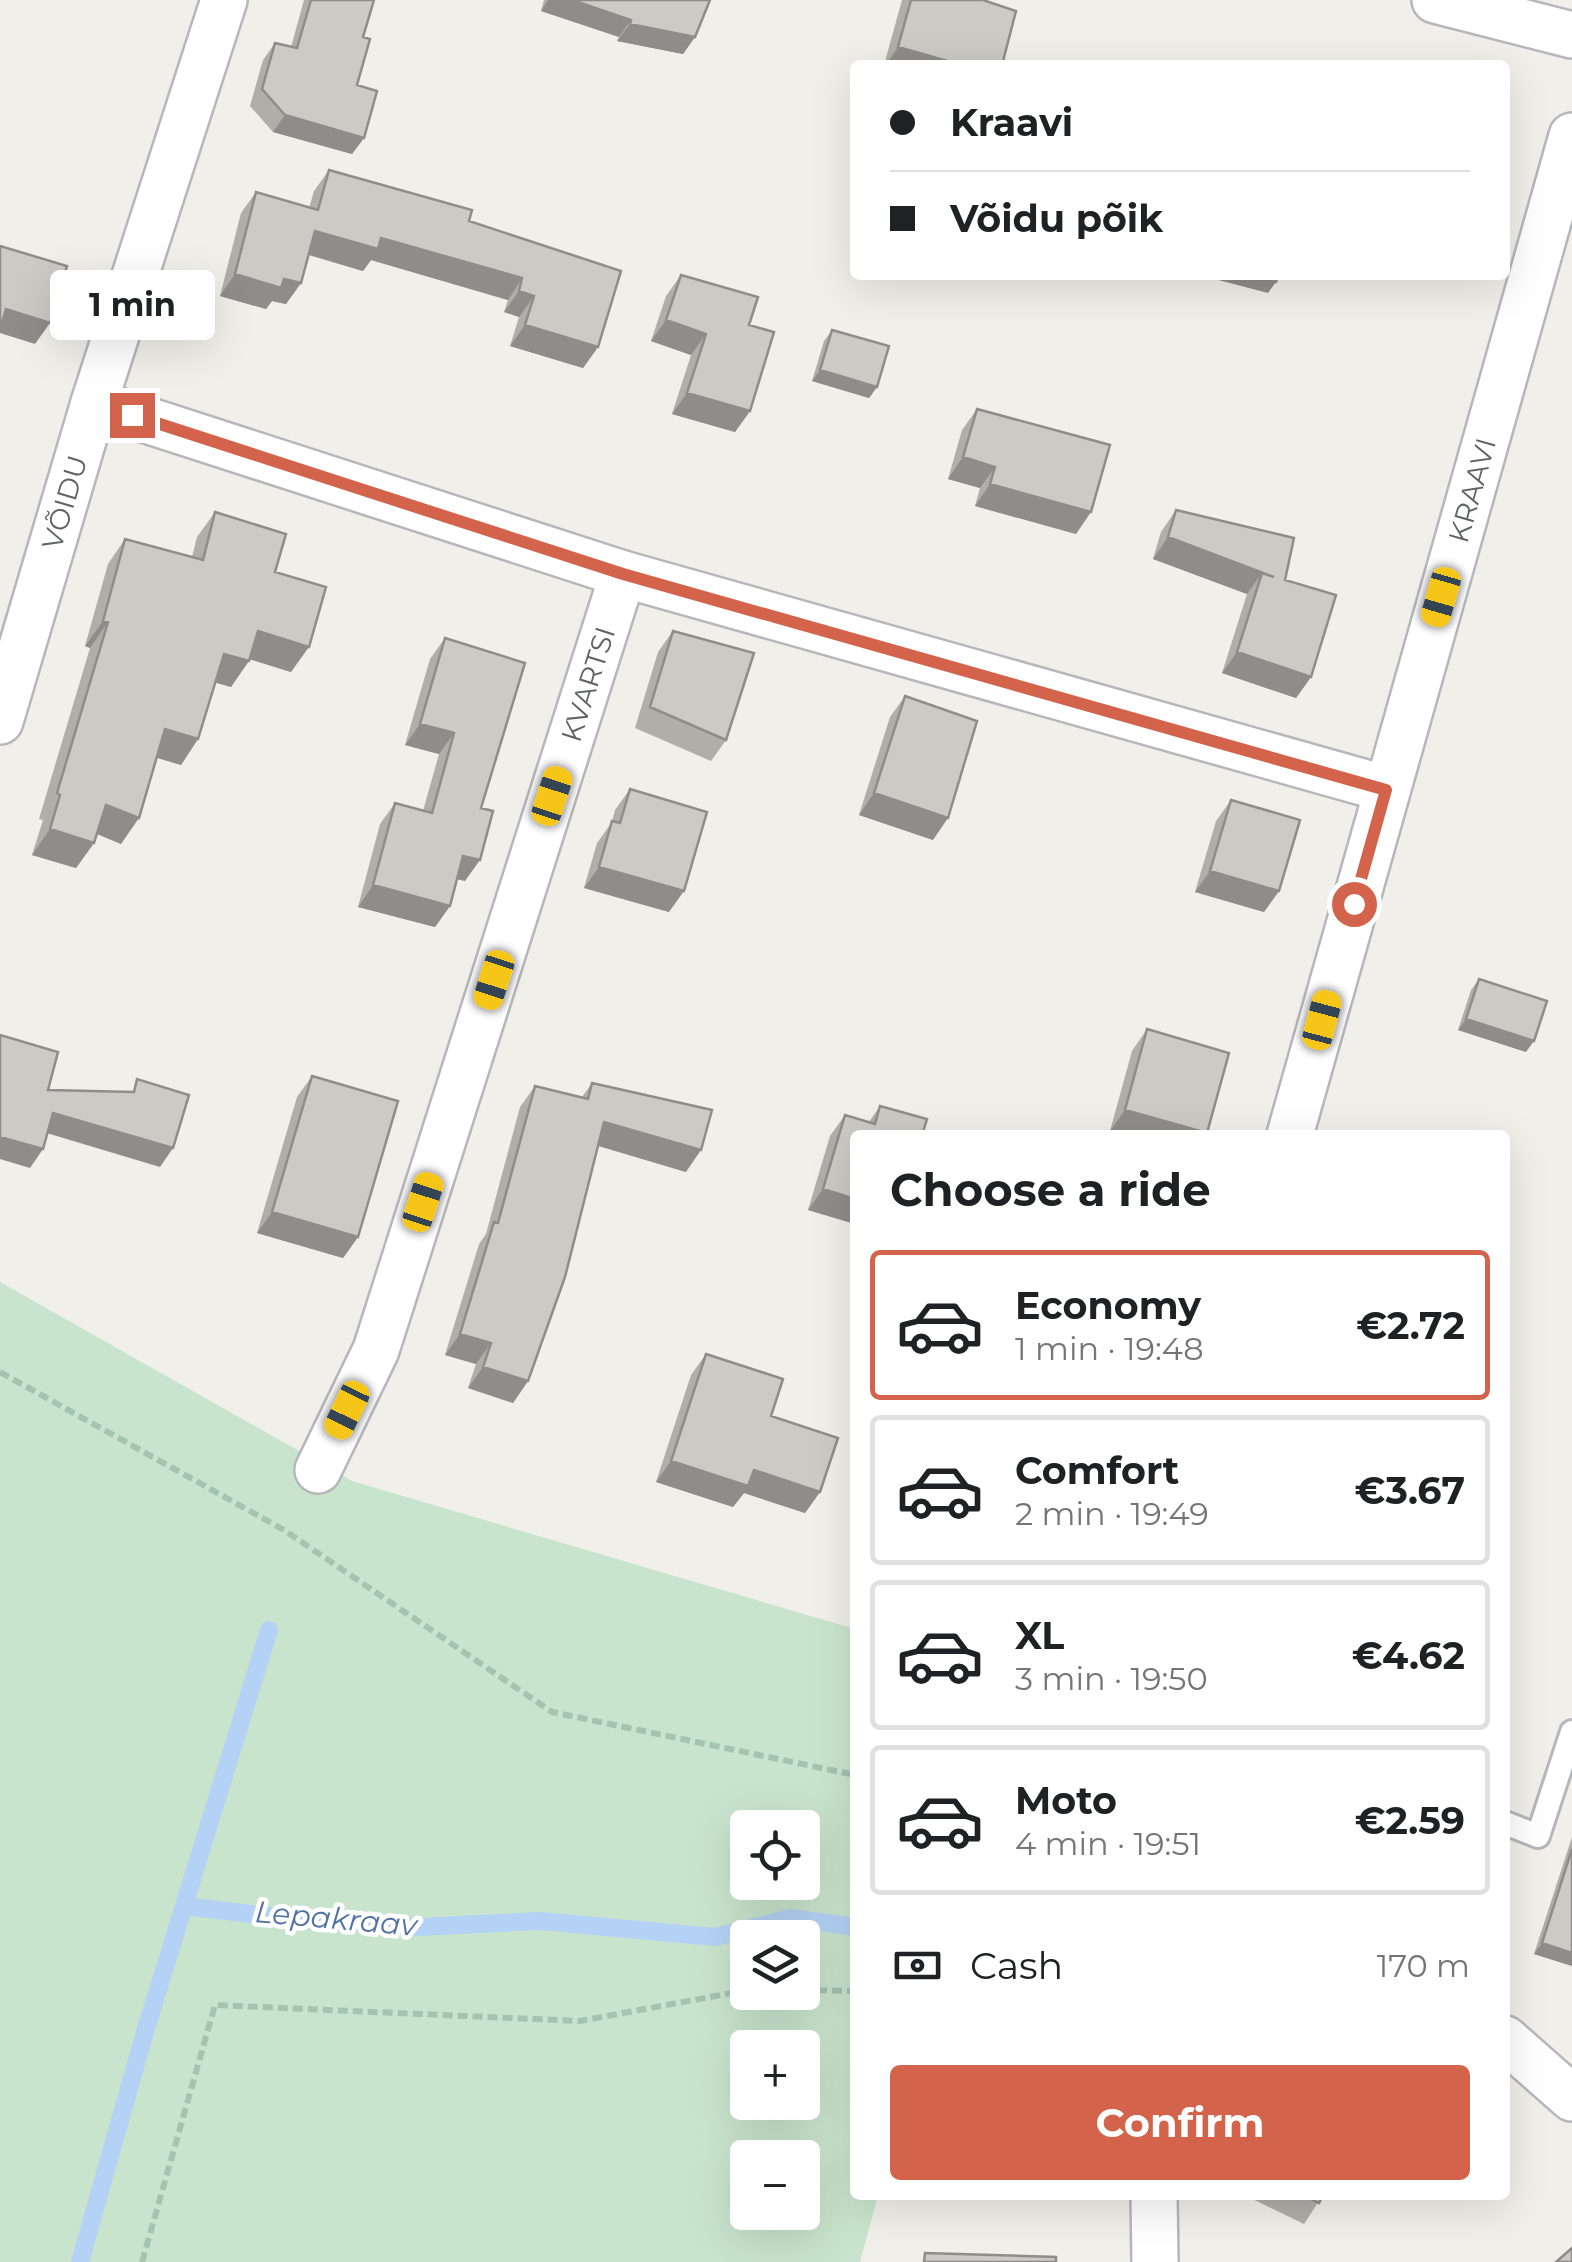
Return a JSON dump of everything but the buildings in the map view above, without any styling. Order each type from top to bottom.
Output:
[{"type":"street","name":"VÕIDU","points":[[0,721],[94,403],[224,0]]},
{"type":"street","points":[[1435,0],[1572,35]]},
{"type":"street","name":"KRAAVI","points":[[1291,1130],[1572,136]]},
{"type":"street","points":[[94,403],[623,574],[1386,790]]},
{"type":"street","name":"KVARTSI","points":[[318,1470],[376,1350],[623,574]]},
{"type":"street","points":[[1510,2043],[1572,2098]]},
{"type":"street","points":[[1154,2200],[1155,2262]]},
{"type":"lane","points":[[1510,1824],[1538,1836],[1572,1732]]},
{"type":"path","points":[[0,1372],[284,1530],[552,1712],[850,1774]]},
{"type":"path","points":[[820,1991],[850,1992]]},
{"type":"path","points":[[142,2262],[215,2006],[580,2021],[730,1993]]},
{"type":"green space","points":[[0,1282],[352,1481],[850,1628],[850,2200],[877,2200],[860,2262],[0,2262]]},
{"type":"waterway","name":"Lepakraav","points":[[80,2262],[145,2032],[269,1630]]},
{"type":"waterway","name":"Lepakraav","points":[[184,1906],[284,1918],[419,1927],[540,1921],[715,1937],[791,1918],[850,1926]]},
{"type":"route","points":[[132,415],[623,574],[1386,790],[1354,904]]}]
